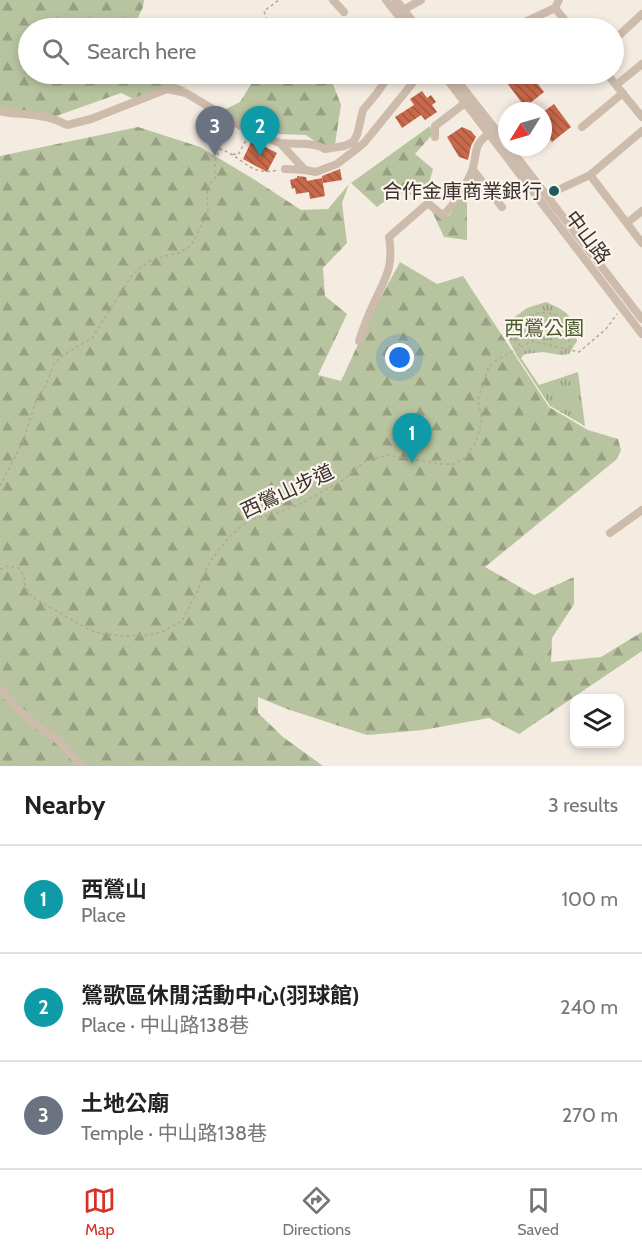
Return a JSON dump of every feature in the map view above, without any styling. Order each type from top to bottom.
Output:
[{"type":"street","points":[[333,0],[344,12]]},
{"type":"street","points":[[386,0],[400,18]]},
{"type":"street","points":[[396,0],[410,18]]},
{"type":"street","points":[[404,10],[420,0]]},
{"type":"street","points":[[531,18],[557,4],[565,18]]},
{"type":"street","points":[[624,31],[642,14]]},
{"type":"street","points":[[624,79],[642,64]]},
{"type":"street","points":[[0,111],[55,118],[67,125],[91,119],[167,89],[186,93],[251,132],[280,143],[304,144],[326,149],[353,142],[363,110],[383,84]]},
{"type":"street","points":[[285,169],[316,172],[337,164],[364,142],[412,84]]},
{"type":"street","name":"中山路","points":[[453,84],[468,100]]},
{"type":"street","name":"中山路","points":[[458,84],[535,187],[554,194],[642,319]]},
{"type":"street","points":[[616,85],[641,113]]},
{"type":"street","points":[[582,127],[623,93]]},
{"type":"street","points":[[435,137],[435,126],[468,100]]},
{"type":"street","points":[[359,341],[388,274],[391,251],[389,237],[428,203],[442,215],[447,213],[473,170],[479,145],[491,131]]},
{"type":"street","name":"中山路","points":[[491,131],[498,137]]},
{"type":"street","points":[[554,194],[590,174],[642,131]]},
{"type":"street","points":[[280,143],[305,170]]},
{"type":"street","name":"中山路","points":[[515,156],[642,334]]},
{"type":"street","points":[[473,170],[502,207]]},
{"type":"street","points":[[590,174],[642,243]]},
{"type":"street","points":[[627,223],[642,211]]},
{"type":"street","points":[[610,533],[642,510]]},
{"type":"street","points":[[0,689],[17,708],[59,741],[82,766]]},
{"type":"path","points":[[266,18],[264,11],[279,0]]},
{"type":"path","points":[[0,486],[23,441],[36,401],[46,385],[54,364],[60,357],[92,338],[133,274],[151,260],[191,246],[208,212],[207,187],[215,178],[215,160],[220,149],[238,155],[251,132]]},
{"type":"path","points":[[229,152],[251,169],[268,172],[285,169]]},
{"type":"path","name":"西鶯山步道","points":[[0,569],[8,566],[19,568],[32,597],[86,628],[101,634],[124,636],[164,632],[182,621],[209,563],[229,537],[249,520],[277,513],[302,503],[343,480],[366,461],[387,455],[439,464],[454,464],[465,458],[476,442],[482,420],[478,399],[488,369],[493,362],[532,341],[579,352],[606,329],[621,307]]},
{"type":"path","points":[[521,347],[518,340],[521,325],[531,315],[542,312],[556,315],[562,321],[567,329],[570,350]]},
{"type":"green space","points":[[0,0],[144,0],[138,18],[18,18],[18,84],[176,84],[186,88],[136,100],[121,93],[45,120],[0,107]]},
{"type":"green space","points":[[251,84],[333,84],[341,105],[335,144],[323,147],[306,135],[278,134],[248,129],[220,112],[240,102]]},
{"type":"green space","points":[[430,126],[432,135],[415,154],[433,169],[425,197],[397,192],[377,207],[351,183]]},
{"type":"green space","points":[[138,127],[200,147],[301,210],[328,209],[349,184],[342,203],[347,243],[323,268],[325,296],[347,314],[318,375],[341,381],[374,310],[400,262],[437,284],[463,276],[549,407],[588,430],[618,439],[621,450],[617,459],[485,567],[534,595],[574,577],[574,604],[552,638],[551,662],[601,657],[642,632],[642,651],[578,694],[570,694],[570,700],[519,734],[489,718],[423,730],[367,735],[258,697],[258,713],[283,737],[323,766],[0,766],[0,156]]},
{"type":"green space","points":[[473,174],[487,195],[467,200],[467,240],[444,237],[432,211],[440,218],[450,215]]},
{"type":"green space","name":"西鶯公園","points":[[546,302],[569,316],[574,325],[577,341],[569,354],[543,352],[525,354],[521,358],[539,385],[578,372],[585,426],[550,406],[509,341],[508,326],[512,319],[527,308]]},
{"type":"building","points":[[508,84],[538,84],[544,92],[531,102],[521,102]]},
{"type":"building","points":[[422,91],[427,98],[431,95],[436,102],[432,105],[437,112],[425,120],[421,115],[402,128],[395,117],[414,105],[410,99]]},
{"type":"building","points":[[554,104],[571,127],[552,142],[552,105]]},
{"type":"building","points":[[462,127],[471,131],[476,137],[468,160],[459,157],[447,137]]},
{"type":"building","points":[[252,140],[277,153],[267,172],[243,159]]},
{"type":"building","points":[[340,169],[342,180],[323,183],[322,176]]},
{"type":"building","points":[[297,176],[306,177],[307,181],[322,178],[325,196],[310,199],[309,192],[296,194],[290,180]]},
{"type":"place","name":"土地公廟","points":[[215,156]]},
{"type":"place","name":"鶯歌區休閒活動中心(羽球館)","points":[[260,156]]},
{"type":"place","name":"合作金庫商業銀行","points":[[554,191]]},
{"type":"place","name":"西鶯山","points":[[412,463]]}]
